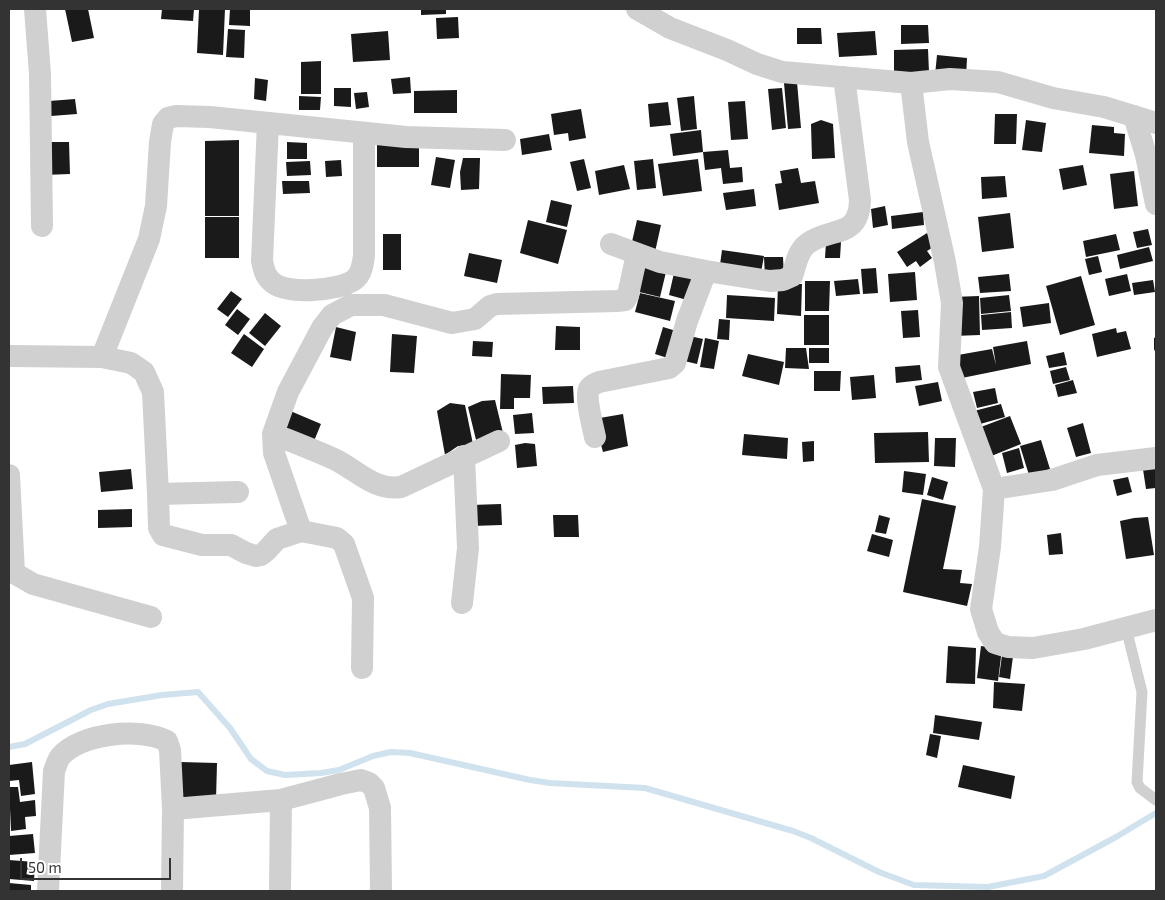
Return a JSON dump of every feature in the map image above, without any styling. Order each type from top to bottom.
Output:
[{"type":"street","points":[[34,9],[40,74],[42,226]]},
{"type":"street","points":[[637,9],[670,28],[757,64],[782,72],[911,83],[950,79],[998,82],[1053,98],[1104,107],[1156,123]]},
{"type":"street","points":[[611,244],[660,262],[706,271],[770,281],[783,280],[792,276],[798,254],[806,244],[843,230],[854,222],[859,214],[860,200],[844,77]]},
{"type":"street","points":[[911,83],[918,142],[946,262],[952,303],[949,367],[994,490],[990,547],[981,609],[984,623],[992,640],[996,643],[1008,647],[1033,648],[1084,639],[1156,620]]},
{"type":"street","points":[[102,357],[149,239],[156,206],[160,142],[163,124],[168,118],[176,116],[210,117],[406,137],[505,140]]},
{"type":"street","points":[[1134,116],[1146,155],[1156,204]]},
{"type":"street","points":[[268,123],[262,261],[265,274],[273,284],[286,288],[306,290],[332,289],[356,279],[363,268],[364,133]]},
{"type":"street","points":[[302,531],[274,453],[273,434],[288,392],[322,328],[332,315],[351,305],[384,305],[452,323],[475,320],[490,306],[497,304],[624,300],[628,295],[637,254]]},
{"type":"street","points":[[595,437],[589,403],[588,390],[590,387],[599,382],[669,368],[675,363],[687,321],[706,271]]},
{"type":"street","points":[[9,356],[102,357],[131,363],[144,372],[153,392],[158,528],[163,535],[202,545],[230,545],[256,556],[261,555],[277,539],[286,534],[302,531],[337,538],[344,544],[363,598],[362,668]]},
{"type":"street","points":[[273,434],[336,460],[381,486],[393,488],[401,487],[499,441]]},
{"type":"street","points":[[462,603],[468,548],[464,456]]},
{"type":"street","points":[[994,490],[1052,480],[1098,465],[1156,458]]},
{"type":"street","points":[[9,474],[11,572],[32,584],[151,617]]},
{"type":"street","points":[[158,494],[238,492]]},
{"type":"street","points":[[48,891],[54,772],[60,758],[72,747],[89,740],[114,735],[158,736],[167,741],[170,750],[173,809],[172,891]]},
{"type":"street","points":[[173,809],[281,800],[361,780],[374,788],[380,808],[381,891]]},
{"type":"street","points":[[280,891],[281,800]]},
{"type":"lane","points":[[1126,628],[1142,692],[1137,782],[1140,788],[1156,800]]},
{"type":"building","points":[[65,9],[88,9],[94,38],[72,42]]},
{"type":"building","points":[[162,9],[194,9],[193,21],[161,19]]},
{"type":"building","points":[[199,9],[225,9],[223,55],[197,53]]},
{"type":"building","points":[[230,9],[250,9],[250,26],[229,25]]},
{"type":"building","points":[[421,9],[446,9],[446,14],[421,15]]},
{"type":"building","points":[[458,17],[459,38],[437,39],[436,18]]},
{"type":"building","points":[[901,25],[928,25],[929,43],[901,44]]},
{"type":"building","points":[[797,28],[821,28],[822,44],[797,44]]},
{"type":"building","points":[[228,29],[245,30],[244,58],[226,57]]},
{"type":"building","points":[[388,31],[390,60],[353,62],[351,34]]},
{"type":"building","points":[[875,31],[877,55],[839,57],[837,33]]},
{"type":"building","points":[[928,49],[929,72],[894,72],[894,50]]},
{"type":"building","points":[[937,55],[967,58],[966,78],[935,75]]},
{"type":"building","points":[[321,61],[321,94],[301,94],[301,62]]},
{"type":"building","points":[[410,77],[411,93],[393,94],[391,79]]},
{"type":"building","points":[[255,78],[268,80],[266,101],[254,99]]},
{"type":"building","points":[[797,82],[801,128],[788,129],[784,83]]},
{"type":"building","points":[[334,88],[351,88],[351,107],[334,106]]},
{"type":"building","points":[[782,88],[786,128],[772,130],[768,89]]},
{"type":"building","points":[[457,90],[457,113],[414,113],[414,91]]},
{"type":"building","points":[[367,92],[369,107],[356,109],[354,93]]},
{"type":"building","points":[[299,96],[321,97],[320,110],[299,110]]},
{"type":"building","points":[[694,96],[697,129],[681,131],[677,98]]},
{"type":"building","points":[[75,99],[77,114],[51,116],[49,101]]},
{"type":"building","points":[[745,101],[748,139],[731,140],[728,102]]},
{"type":"building","points":[[668,102],[671,125],[650,127],[648,104]]},
{"type":"building","points":[[581,109],[586,138],[569,141],[568,133],[554,135],[551,114]]},
{"type":"building","points":[[995,114],[1017,114],[1016,144],[994,144]]},
{"type":"building","points":[[821,120],[833,124],[835,158],[812,159],[811,124]]},
{"type":"building","points":[[1026,120],[1046,123],[1042,152],[1022,150]]},
{"type":"building","points":[[1092,125],[1114,127],[1114,133],[1125,134],[1124,156],[1089,153]]},
{"type":"building","points":[[701,130],[703,152],[673,156],[670,134]]},
{"type":"building","points":[[549,134],[552,150],[522,155],[520,139]]},
{"type":"building","points":[[239,140],[239,216],[205,216],[205,141]]},
{"type":"building","points":[[377,140],[419,140],[419,167],[377,167]]},
{"type":"building","points":[[44,142],[69,142],[70,174],[44,175]]},
{"type":"building","points":[[287,142],[307,143],[307,159],[287,159]]},
{"type":"building","points":[[728,150],[730,168],[742,167],[743,182],[723,184],[721,168],[705,170],[703,152]]},
{"type":"building","points":[[436,157],[455,160],[450,188],[431,185]]},
{"type":"building","points":[[463,158],[480,158],[479,189],[461,190],[460,172]]},
{"type":"building","points":[[584,159],[591,188],[577,191],[570,162]]},
{"type":"building","points":[[653,159],[656,188],[637,190],[634,161]]},
{"type":"building","points":[[698,159],[702,191],[663,196],[658,164]]},
{"type":"building","points":[[341,160],[342,176],[326,177],[325,161]]},
{"type":"building","points":[[310,161],[311,175],[287,176],[286,162]]},
{"type":"building","points":[[624,165],[630,189],[599,195],[595,171]]},
{"type":"building","points":[[1083,165],[1087,185],[1063,190],[1059,169]]},
{"type":"building","points":[[798,168],[801,183],[815,181],[819,203],[779,210],[775,184],[782,183],[780,171]]},
{"type":"building","points":[[1134,171],[1138,206],[1114,209],[1110,174]]},
{"type":"building","points":[[1005,176],[1007,197],[982,199],[981,177]]},
{"type":"building","points":[[282,181],[309,181],[310,193],[283,194]]},
{"type":"building","points":[[754,189],[756,206],[726,210],[723,193]]},
{"type":"building","points":[[551,200],[572,205],[567,227],[546,222]]},
{"type":"building","points":[[885,206],[888,225],[873,228],[871,209]]},
{"type":"building","points":[[923,212],[924,225],[892,229],[891,216]]},
{"type":"building","points":[[1010,213],[1014,248],[982,252],[978,217]]},
{"type":"building","points":[[205,217],[239,217],[239,258],[205,258]]},
{"type":"building","points":[[528,220],[567,230],[558,264],[520,253]]},
{"type":"building","points":[[637,220],[661,225],[655,252],[631,246]]},
{"type":"building","points":[[1148,229],[1152,245],[1137,248],[1133,232]]},
{"type":"building","points":[[927,233],[935,246],[927,251],[932,258],[920,267],[916,261],[907,267],[897,252]]},
{"type":"building","points":[[383,234],[401,234],[401,270],[383,270]]},
{"type":"building","points":[[1116,234],[1120,250],[1086,257],[1083,241]]},
{"type":"building","points":[[826,242],[841,242],[840,258],[825,258]]},
{"type":"building","points":[[1149,247],[1153,261],[1120,269],[1117,255]]},
{"type":"building","points":[[722,250],[764,256],[760,278],[719,272]]},
{"type":"building","points":[[469,253],[502,260],[497,283],[464,276]]},
{"type":"building","points":[[1098,256],[1102,272],[1089,275],[1085,259]]},
{"type":"building","points":[[764,257],[783,257],[784,277],[765,278]]},
{"type":"building","points":[[638,265],[666,272],[660,297],[631,290]]},
{"type":"building","points":[[876,268],[878,293],[863,294],[861,269]]},
{"type":"building","points":[[915,272],[917,300],[890,302],[888,274]]},
{"type":"building","points":[[674,273],[693,278],[687,300],[669,295]]},
{"type":"building","points":[[1009,274],[1011,291],[980,293],[978,277]]},
{"type":"building","points":[[1127,274],[1131,291],[1109,296],[1105,279]]},
{"type":"building","points":[[1081,276],[1095,325],[1060,335],[1046,286]]},
{"type":"building","points":[[858,279],[860,294],[836,296],[834,281]]},
{"type":"building","points":[[1153,280],[1155,292],[1134,295],[1132,283]]},
{"type":"building","points":[[805,281],[830,281],[829,311],[805,311]]},
{"type":"building","points":[[778,284],[802,284],[801,316],[777,314]]},
{"type":"building","points":[[231,291],[242,299],[228,317],[217,309]]},
{"type":"building","points":[[640,293],[675,301],[670,321],[635,312]]},
{"type":"building","points":[[727,295],[775,298],[774,321],[726,318]]},
{"type":"building","points":[[1009,295],[1011,311],[981,314],[980,298]]},
{"type":"building","points":[[979,296],[980,335],[953,336],[952,297]]},
{"type":"building","points":[[1049,303],[1051,323],[1023,327],[1020,307]]},
{"type":"building","points":[[237,309],[250,319],[238,335],[225,325]]},
{"type":"building","points":[[918,310],[920,337],[903,338],[901,311]]},
{"type":"building","points":[[1011,312],[1012,328],[982,330],[981,315]]},
{"type":"building","points":[[265,313],[281,326],[265,346],[249,333]]},
{"type":"building","points":[[804,315],[829,315],[829,345],[804,345]]},
{"type":"building","points":[[719,319],[730,320],[729,340],[717,339]]},
{"type":"building","points":[[556,326],[580,327],[580,350],[555,350]]},
{"type":"building","points":[[336,327],[356,332],[351,361],[330,357]]},
{"type":"building","points":[[663,327],[683,333],[674,360],[655,354]]},
{"type":"building","points":[[1116,328],[1117,333],[1126,331],[1131,349],[1097,357],[1092,334]]},
{"type":"building","points":[[244,334],[264,349],[252,367],[231,353]]},
{"type":"building","points":[[392,334],[417,336],[414,373],[390,372]]},
{"type":"building","points":[[685,335],[703,339],[697,364],[680,360]]},
{"type":"building","points":[[1156,337],[1156,354],[1154,338]]},
{"type":"building","points":[[705,338],[719,341],[714,369],[700,367]]},
{"type":"building","points":[[473,341],[493,342],[492,357],[472,356]]},
{"type":"building","points":[[1027,341],[1031,364],[957,379],[952,356],[992,349],[996,365],[993,347]]},
{"type":"building","points":[[786,348],[806,348],[809,369],[785,368]]},
{"type":"building","points":[[809,348],[829,348],[829,363],[809,363]]},
{"type":"building","points":[[1064,352],[1067,365],[1049,368],[1046,356]]},
{"type":"building","points":[[748,354],[784,362],[779,385],[742,376]]},
{"type":"building","points":[[920,365],[922,380],[896,383],[895,367]]},
{"type":"building","points":[[1066,367],[1070,380],[1053,384],[1050,371]]},
{"type":"building","points":[[814,371],[841,371],[840,391],[814,391]]},
{"type":"building","points":[[501,374],[531,375],[530,398],[514,398],[514,409],[500,409]]},
{"type":"building","points":[[874,375],[876,398],[852,400],[850,377]]},
{"type":"building","points":[[1073,380],[1077,393],[1058,397],[1055,385]]},
{"type":"building","points":[[938,382],[942,401],[919,406],[915,386]]},
{"type":"building","points":[[573,386],[574,403],[543,404],[542,387]]},
{"type":"building","points":[[995,388],[998,403],[977,408],[973,392]]},
{"type":"building","points":[[495,400],[504,437],[477,444],[468,407],[482,401]]},
{"type":"building","points":[[450,403],[465,405],[474,449],[458,446],[445,455],[437,411]]},
{"type":"building","points":[[1001,404],[1005,417],[973,426],[970,412]]},
{"type":"building","points":[[288,410],[321,424],[312,446],[279,432]]},
{"type":"building","points":[[532,413],[534,433],[515,434],[513,415]]},
{"type":"building","points":[[623,414],[628,446],[603,452],[594,419]]},
{"type":"building","points":[[1010,416],[1021,444],[984,459],[973,430]]},
{"type":"building","points":[[1083,423],[1091,453],[1076,457],[1067,428]]},
{"type":"building","points":[[928,432],[929,462],[875,463],[874,433]]},
{"type":"building","points":[[744,434],[788,438],[787,459],[742,455]]},
{"type":"building","points":[[935,438],[956,438],[955,467],[934,466]]},
{"type":"building","points":[[1041,440],[1050,469],[1029,475],[1020,446]]},
{"type":"building","points":[[814,441],[814,461],[803,462],[802,442]]},
{"type":"building","points":[[535,444],[537,466],[517,468],[515,445]]},
{"type":"building","points":[[1019,448],[1024,468],[1007,473],[1002,453]]},
{"type":"building","points":[[1156,461],[1156,488],[1146,489],[1142,463]]},
{"type":"building","points":[[131,469],[133,489],[101,492],[99,472]]},
{"type":"building","points":[[904,471],[926,474],[923,495],[902,492]]},
{"type":"building","points":[[932,477],[948,482],[943,500],[927,495]]},
{"type":"building","points":[[1128,477],[1132,492],[1117,496],[1113,480]]},
{"type":"building","points":[[922,499],[956,506],[943,569],[962,570],[960,583],[972,584],[967,606],[903,592]]},
{"type":"building","points":[[501,504],[502,525],[472,526],[471,505]]},
{"type":"building","points":[[132,509],[132,527],[98,528],[98,510]]},
{"type":"building","points":[[553,515],[578,515],[579,537],[554,537]]},
{"type":"building","points":[[879,515],[890,518],[886,534],[875,532]]},
{"type":"building","points":[[1148,517],[1154,555],[1126,559],[1120,521]]},
{"type":"building","points":[[1061,533],[1063,554],[1049,555],[1047,535]]},
{"type":"building","points":[[872,534],[893,540],[889,557],[867,551]]},
{"type":"building","points":[[948,646],[976,648],[975,684],[946,683]]},
{"type":"building","points":[[981,646],[1002,649],[998,681],[977,678]]},
{"type":"building","points":[[1003,648],[1014,649],[1010,679],[999,677]]},
{"type":"building","points":[[994,682],[1025,684],[1022,711],[993,708]]},
{"type":"building","points":[[935,715],[982,722],[979,740],[933,733]]},
{"type":"building","points":[[930,734],[941,736],[937,758],[926,755]]},
{"type":"building","points":[[32,762],[35,794],[21,796],[19,780],[9,781],[9,765]]},
{"type":"building","points":[[180,762],[217,763],[216,800],[179,799]]},
{"type":"building","points":[[963,765],[1015,776],[1011,799],[958,787]]},
{"type":"building","points":[[9,787],[18,787],[20,802],[35,800],[36,816],[25,817],[26,829],[11,831]]},
{"type":"building","points":[[33,834],[35,853],[9,855],[9,836]]},
{"type":"building","points":[[9,860],[35,862],[34,881],[9,879]]},
{"type":"building","points":[[9,883],[31,885],[31,891],[9,891]]},
{"type":"waterway","points":[[9,747],[25,744],[91,710],[108,704],[162,695],[198,692],[230,728],[251,759],[267,771],[285,775],[321,773],[339,770],[373,756],[391,752],[410,753],[550,783],[645,788],[793,831],[879,872],[914,885],[988,887],[1044,876],[1156,813]]}]
